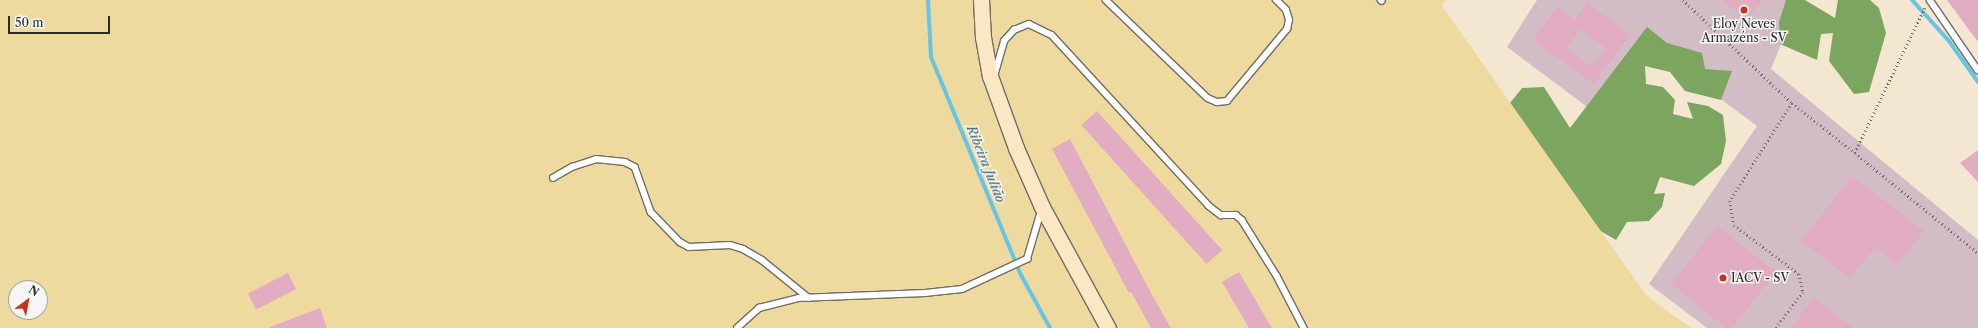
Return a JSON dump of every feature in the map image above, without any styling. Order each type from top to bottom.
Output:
[{"type":"main road","points":[[981,0],[983,37],[994,89],[1042,207],[1108,328]]},
{"type":"lane","points":[[1106,0],[1208,98],[1217,102],[1227,101],[1287,29],[1289,20],[1286,10],[1276,0]]},
{"type":"lane","points":[[1930,0],[1978,70]]},
{"type":"lane","points":[[994,89],[995,68],[1002,46],[1008,36],[1021,26],[1029,24],[1052,34],[1209,206],[1221,215],[1236,215],[1242,220],[1277,276],[1304,328]]},
{"type":"lane","points":[[553,178],[572,167],[596,159],[625,162],[635,167],[651,212],[680,242],[689,247],[730,245],[743,249],[762,260],[809,298]]},
{"type":"lane","points":[[737,328],[759,308],[809,298],[925,293],[962,289],[1027,258],[1042,207]]},
{"type":"path","points":[[1683,0],[1792,103],[1978,253]]},
{"type":"path","points":[[1855,153],[1926,6]]},
{"type":"path","points":[[1776,328],[1803,292],[1799,274],[1734,225],[1730,201],[1792,103]]},
{"type":"shaded area","points":[[1537,0],[1799,0],[1771,69],[1978,240],[1978,328],[1707,328],[1649,284],[1757,126],[1645,43],[1594,112],[1507,47]]},
{"type":"green space","points":[[1786,0],[1805,0],[1835,18],[1838,0],[1870,0],[1879,8],[1886,33],[1869,92],[1854,94],[1829,61],[1833,33],[1821,34],[1817,60],[1780,44],[1779,22]]},
{"type":"green space","points":[[1647,27],[1667,43],[1702,53],[1705,69],[1732,71],[1721,100],[1685,91],[1670,72],[1645,66],[1646,84],[1663,87],[1675,100],[1673,114],[1693,119],[1687,102],[1708,106],[1723,115],[1726,141],[1721,164],[1694,186],[1660,177],[1654,194],[1665,193],[1662,207],[1649,221],[1627,222],[1616,240],[1594,227],[1494,123],[1522,88],[1544,87],[1570,128]]},
{"type":"sand","points":[[0,0],[1446,0],[1442,6],[1646,295],[1691,328],[0,328]]},
{"type":"building","name":"Eloy Neves Armazéns - SV","points":[[1722,0],[1762,0],[1747,19]]},
{"type":"building","points":[[1947,0],[1978,0],[1978,42]]},
{"type":"building","points":[[1587,3],[1630,34],[1594,84],[1533,40],[1557,7],[1575,20]],"holes":[[[1580,29],[1606,48],[1592,67],[1566,48]]]},
{"type":"building","points":[[1097,111],[1222,250],[1207,264],[1081,125]]},
{"type":"building","points":[[1070,139],[1152,295],[1171,328],[1151,328],[1131,292],[1129,293],[1052,149]]},
{"type":"building","points":[[1978,150],[1978,182],[1960,163]]},
{"type":"building","points":[[1852,176],[1924,231],[1897,265],[1875,247],[1850,278],[1801,241]]},
{"type":"building","name":"IACV - SV","points":[[1717,226],[1776,272],[1732,328],[1726,328],[1671,284]]},
{"type":"building","points":[[1239,272],[1272,328],[1249,328],[1222,282]]},
{"type":"building","points":[[288,273],[296,289],[256,309],[248,293]]},
{"type":"building","points":[[1813,298],[1854,328],[1791,328]]},
{"type":"building","points":[[320,308],[327,328],[270,328],[270,327]]},
{"type":"waterway","name":"Ribeira Julião","points":[[928,0],[931,57],[1021,275],[1050,328]]},
{"type":"waterway","points":[[1912,0],[1949,41],[1978,82]]},
{"type":"place","name":"Eloy Neves Armazéns - SV","points":[[1744,10]]},
{"type":"place","name":"IACV - SV","points":[[1723,278]]}]
